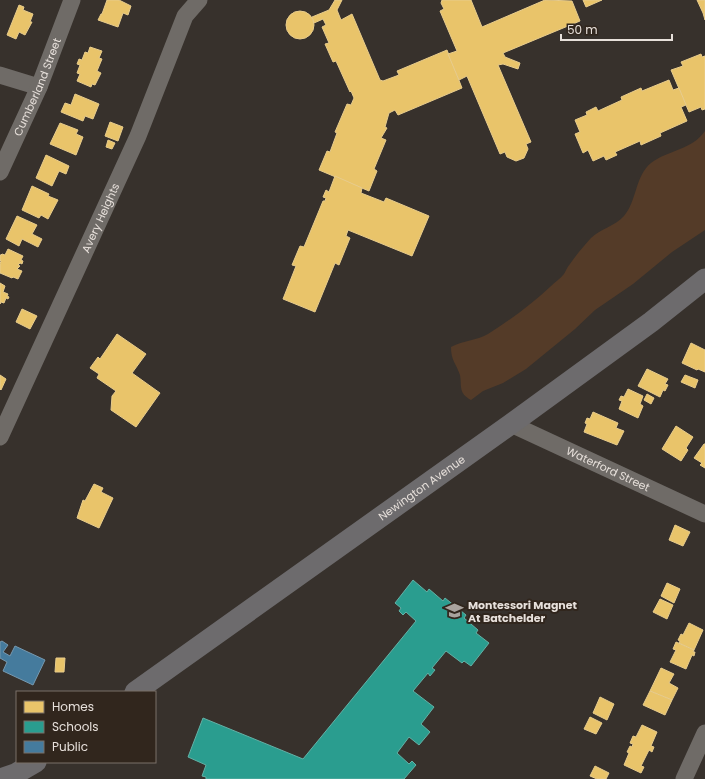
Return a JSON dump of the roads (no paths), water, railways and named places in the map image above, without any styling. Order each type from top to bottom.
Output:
[{"type":"main road","name":"Newington Avenue","points":[[136,691],[652,322],[705,279]]},
{"type":"main road","points":[[0,779],[15,774],[34,763]]},
{"type":"street","name":"Cumberland Street","points":[[0,172],[39,87],[72,0]]},
{"type":"street","name":"Avery Heights","points":[[0,437],[138,136],[186,16],[199,0]]},
{"type":"street","points":[[0,75],[39,87]]},
{"type":"street","name":"Waterford Street","points":[[511,424],[705,514]]},
{"type":"street","points":[[684,779],[705,733]]},
{"type":"place","name":"Montessori Magnet At Batchelder","points":[[455,611]]}]
